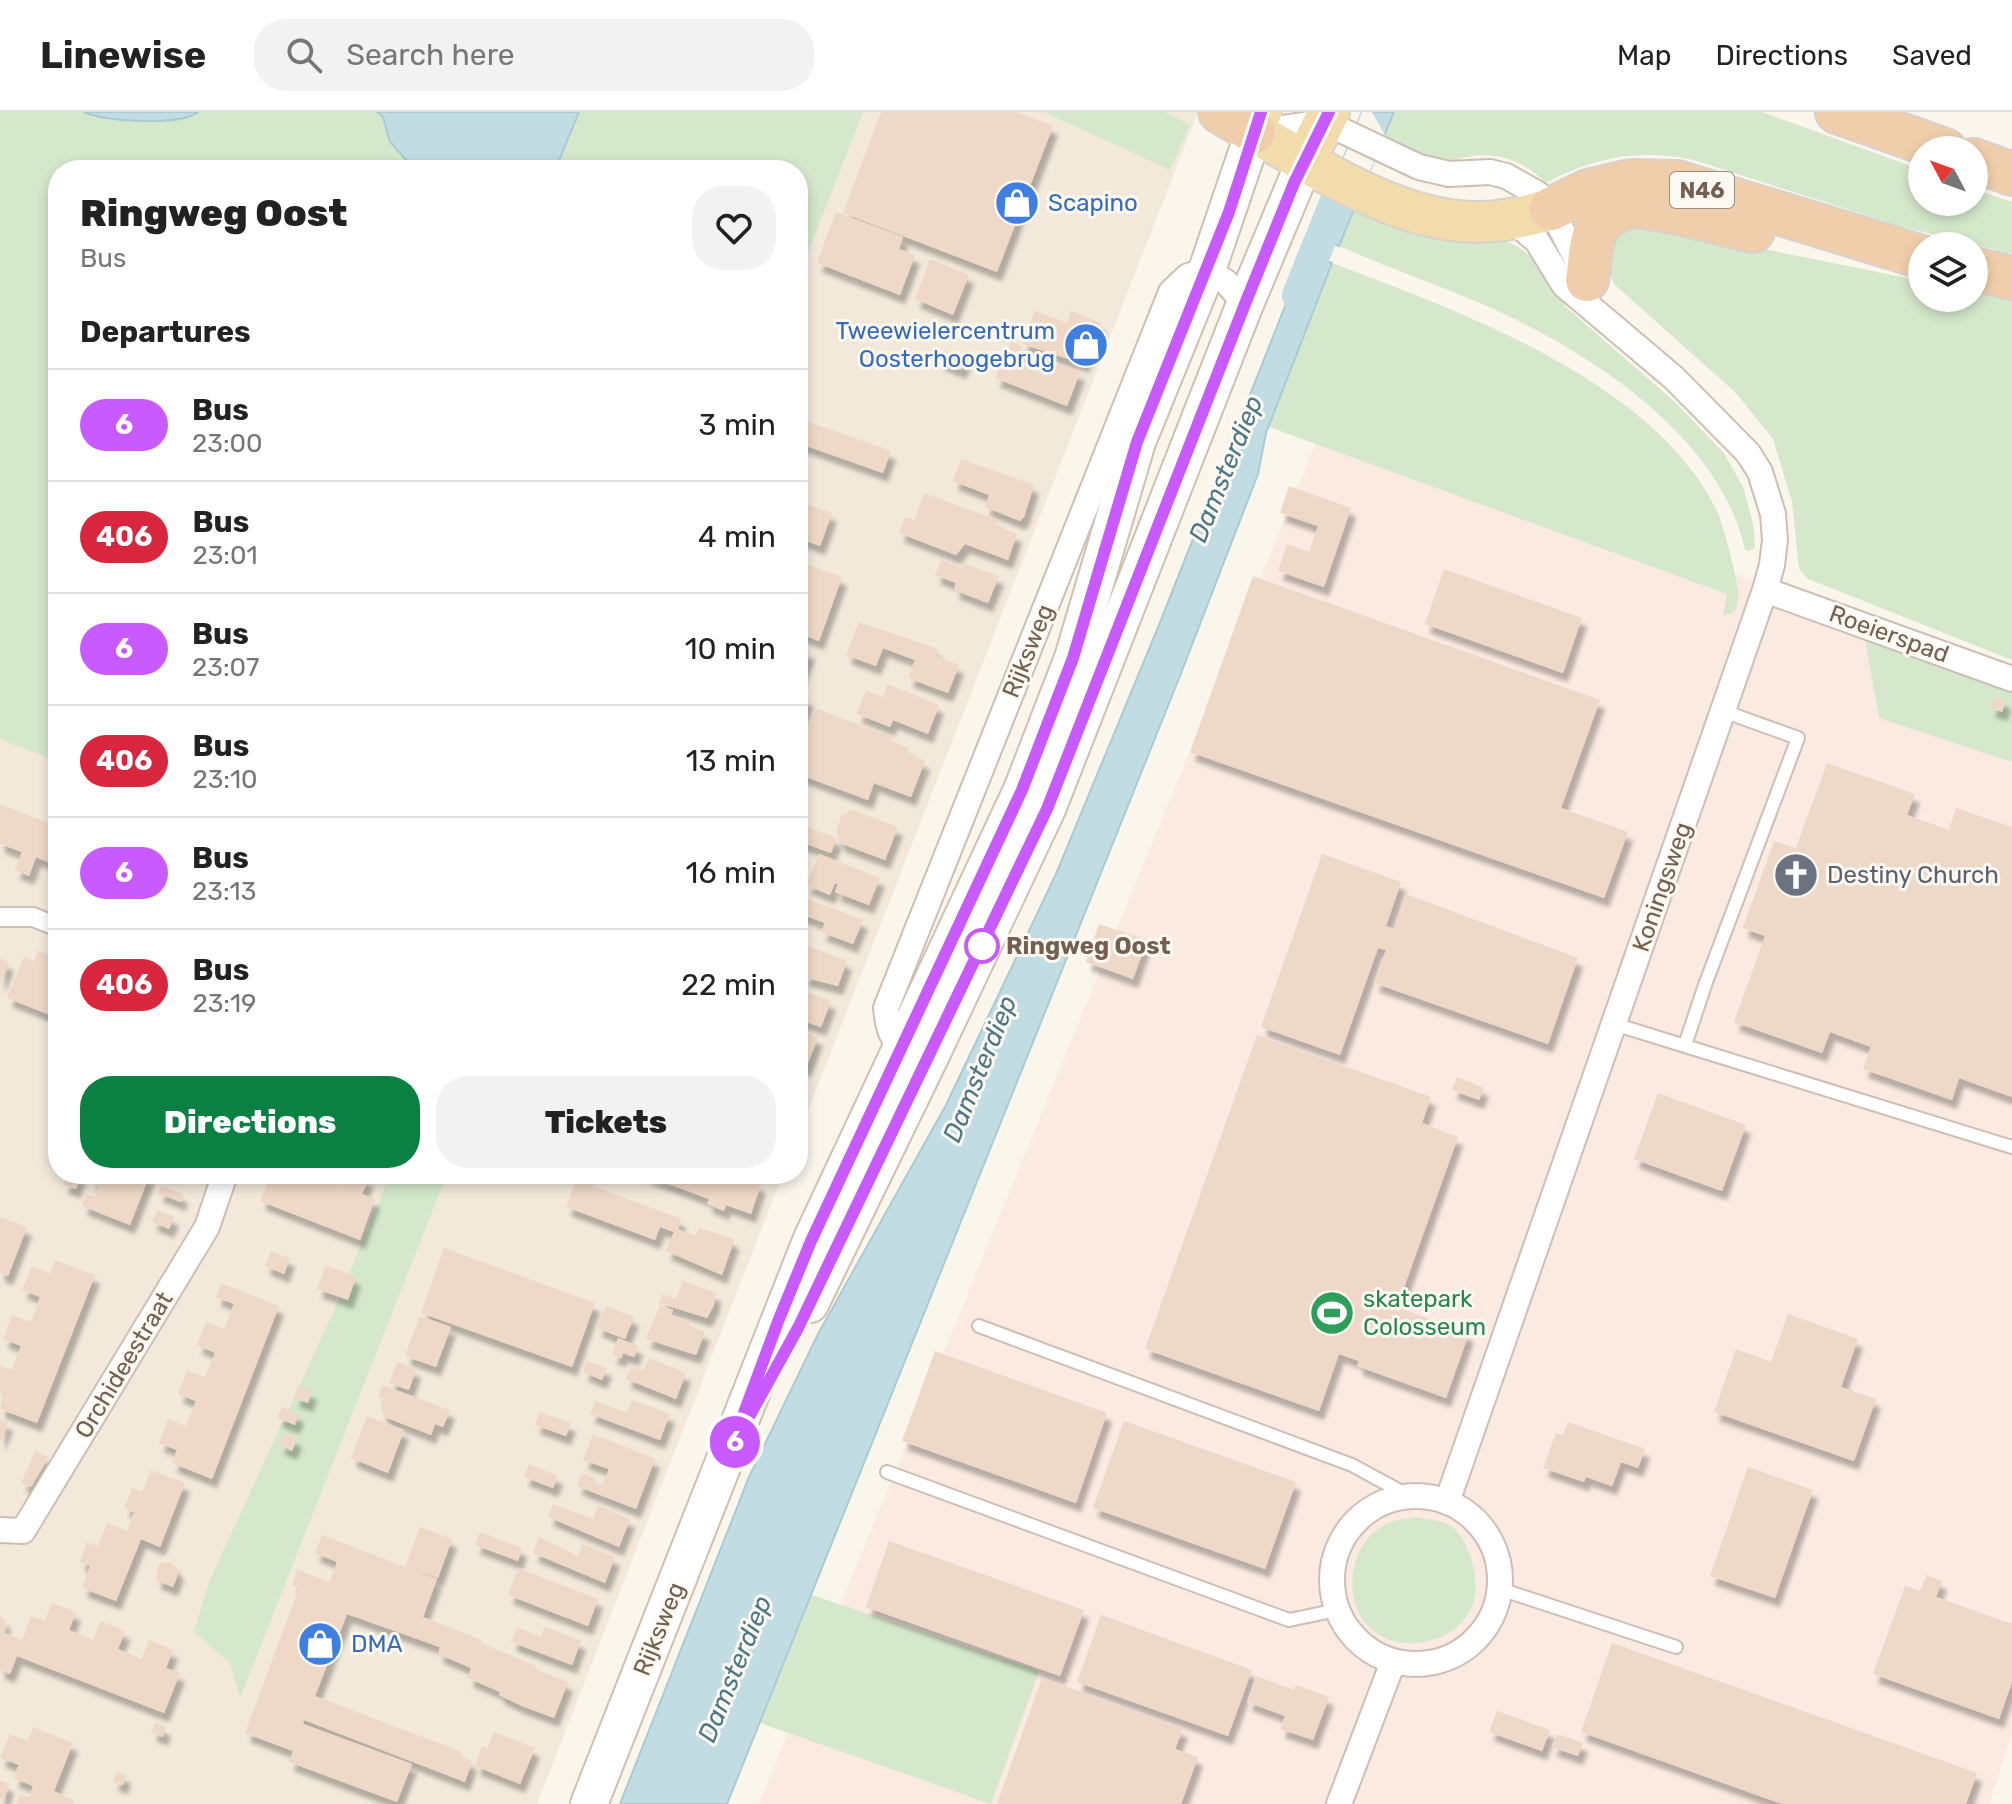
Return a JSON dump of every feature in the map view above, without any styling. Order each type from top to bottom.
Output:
[{"type":"highway","points":[[1837,112],[1908,137]]},
{"type":"highway","points":[[1988,165],[2012,174]]},
{"type":"highway","name":"N46","points":[[1532,214],[1588,191],[1631,181],[1677,182],[1908,253]]},
{"type":"highway","name":"N46","points":[[1587,280],[1597,228],[1611,214],[1632,207],[1774,236],[1852,236]]},
{"type":"highway","points":[[1988,272],[2012,278]]},
{"type":"main road","name":"Rijksweg","points":[[589,1804],[729,1453],[798,1328],[916,1053],[1049,724],[1073,658],[1137,442],[1229,212],[1245,119]]},
{"type":"main road","points":[[1245,119],[1334,176],[1423,215],[1451,221],[1479,222],[1532,214]]},
{"type":"main road","name":"Rijksweg","points":[[916,1053],[1047,809],[1275,231],[1334,176],[1335,123]]},
{"type":"street","points":[[1245,119],[1335,123],[1403,162],[1435,171],[1463,174],[1490,172],[1506,176],[1538,194],[1532,214]]},
{"type":"street","name":"Koningsweg","points":[[1532,214],[1587,280],[1608,321]]},
{"type":"street","name":"Koningsweg","points":[[1447,1502],[1765,590],[1775,540],[1773,514],[1760,472],[1734,436],[1564,285],[1537,241],[1532,214]]},
{"type":"street","points":[[1207,270],[1226,282],[1245,304]]},
{"type":"street","name":"Roeierspad","points":[[1765,590],[2012,679]]},
{"type":"street","points":[[0,917],[33,917],[48,923]]},
{"type":"street","name":"Orchideestraat","points":[[0,1530],[23,1531],[207,1227],[222,1184]]},
{"type":"street","points":[[1409,1496],[1428,1496],[1447,1502],[1463,1510],[1488,1537],[1498,1562],[1500,1589],[1488,1624],[1463,1650],[1429,1664],[1393,1662],[1358,1643],[1346,1628],[1332,1591],[1336,1553],[1344,1535],[1372,1508],[1409,1496]]},
{"type":"street","points":[[1339,1804],[1393,1662]]},
{"type":"lane","points":[[1685,1045],[1798,738],[1723,711]]},
{"type":"lane","points":[[1614,1024],[2012,1147]]},
{"type":"lane","points":[[979,1326],[1352,1465],[1409,1496]]},
{"type":"lane","points":[[887,1472],[1289,1620],[1337,1610]]},
{"type":"lane","points":[[1500,1589],[1676,1647]]},
{"type":"shaded area","points":[[0,112],[1198,112],[808,1110],[808,160],[48,160],[48,1184],[779,1184],[537,1804],[0,1804]]},
{"type":"shaded area","points":[[1324,423],[2012,676],[2012,1731],[1990,1804],[759,1804]]},
{"type":"green space","points":[[0,112],[84,112],[95,118],[193,116],[198,112],[377,112],[383,117],[391,142],[406,160],[48,160],[48,758],[0,739]]},
{"type":"green space","points":[[579,112],[863,112],[808,252],[808,160],[559,160]]},
{"type":"green space","points":[[1044,112],[1165,112],[1190,125],[1170,170]]},
{"type":"green space","points":[[1394,112],[1762,112],[1908,165],[1908,216],[1988,216],[1988,194],[2012,202],[2012,254],[1988,248],[1988,232],[1923,232],[1694,160],[1655,155],[1618,157],[1582,166],[1546,183],[1529,169],[1500,157],[1478,155],[1448,162],[1434,161],[1411,153],[1385,135]]},
{"type":"green space","points":[[1356,205],[1496,236],[1531,257],[1566,307],[1675,402],[1724,453],[1744,489],[1754,528],[1755,547],[1745,550],[1730,507],[1707,468],[1676,431],[1640,398],[1600,368],[1515,319],[1339,246]]},
{"type":"green space","points":[[1645,225],[1908,278],[1908,312],[1988,312],[1988,295],[2012,300],[2012,660],[1808,579],[1799,569],[1792,502],[1773,439],[1736,393],[1615,285],[1610,275],[1608,264],[1612,246],[1617,238],[1634,227]]},
{"type":"green space","points":[[1332,263],[1491,327],[1599,386],[1646,422],[1685,462],[1715,507],[1737,583],[1738,599],[1734,612],[1723,616],[1727,594],[1269,427]]},
{"type":"green space","points":[[1863,629],[2012,687],[2012,762],[1879,718]]},
{"type":"green space","points":[[386,1184],[443,1184],[240,1698],[230,1663],[194,1632],[209,1582],[332,1315]]},
{"type":"green space","points":[[1415,1517],[1443,1522],[1458,1533],[1472,1562],[1475,1594],[1464,1619],[1452,1631],[1436,1639],[1402,1643],[1385,1638],[1371,1629],[1360,1615],[1355,1603],[1353,1575],[1361,1549],[1379,1528]]},
{"type":"green space","points":[[812,1595],[1039,1671],[991,1804],[760,1723]]},
{"type":"water","points":[[84,112],[198,112],[176,119],[142,121]]},
{"type":"water","points":[[377,112],[579,112],[559,160],[406,160],[390,142],[383,117]]},
{"type":"water","points":[[1362,112],[1394,112],[1339,246],[1312,236]]},
{"type":"water","points":[[1306,253],[1332,263],[1266,433],[1258,474],[1178,681],[727,1804],[620,1804],[749,1477],[818,1334],[946,1105],[1056,874],[1159,625]]},
{"type":"pier","points":[[1362,112],[1372,112],[1385,135],[1356,205],[1319,219]]},
{"type":"building","points":[[881,112],[1016,112],[1053,126],[997,272],[843,213]]},
{"type":"building","points":[[836,212],[903,237],[899,249],[915,255],[900,295],[817,263]]},
{"type":"building","points":[[930,259],[969,275],[953,315],[915,299]]},
{"type":"building","points":[[1035,311],[1067,323],[1071,311],[1101,323],[1084,364],[1022,344]]},
{"type":"building","points":[[1011,341],[1022,346],[1019,354],[1008,349]]},
{"type":"building","points":[[944,351],[966,360],[961,370],[939,361]]},
{"type":"building","points":[[1003,358],[1039,372],[1045,358],[1080,372],[1067,406],[995,378]]},
{"type":"building","points":[[808,422],[891,451],[883,473],[808,447]]},
{"type":"building","points":[[961,459],[1034,485],[1024,517],[1020,521],[985,507],[989,495],[953,481]]},
{"type":"building","points":[[1289,486],[1351,508],[1324,587],[1278,571],[1287,544],[1309,552],[1318,526],[1280,513]]},
{"type":"building","points":[[924,493],[997,520],[995,525],[1017,534],[1008,560],[965,544],[956,555],[899,533],[905,517],[914,520]]},
{"type":"building","points":[[808,505],[832,513],[820,546],[808,542]]},
{"type":"building","points":[[941,560],[963,568],[965,564],[999,576],[988,603],[954,590],[956,583],[935,575]]},
{"type":"building","points":[[808,565],[842,577],[819,641],[808,637]]},
{"type":"building","points":[[1444,569],[1582,618],[1563,673],[1425,624]]},
{"type":"building","points":[[1253,576],[1600,700],[1561,808],[1628,832],[1604,898],[1190,752]]},
{"type":"building","points":[[859,622],[933,647],[938,650],[936,656],[959,665],[948,693],[908,678],[915,660],[883,648],[876,666],[846,655]]},
{"type":"building","points":[[887,684],[939,705],[928,734],[893,720],[890,727],[857,714],[866,690],[883,697]]},
{"type":"building","points":[[1995,696],[2006,700],[2002,712],[1990,708]]},
{"type":"building","points":[[815,708],[892,737],[890,741],[909,748],[907,754],[925,761],[911,797],[874,783],[868,800],[808,778],[808,727]]},
{"type":"building","points":[[1827,763],[1915,794],[1907,815],[1949,830],[1956,808],[2012,827],[2012,1097],[1959,1078],[1952,1100],[1863,1069],[1871,1047],[1830,1032],[1822,1053],[1734,1022],[1765,936],[1743,928],[1774,841],[1796,848]]},
{"type":"building","points":[[0,804],[48,823],[48,862],[36,857],[29,876],[15,870],[22,852],[0,844]]},
{"type":"building","points":[[853,810],[898,827],[885,860],[840,843],[836,831],[842,815]]},
{"type":"building","points":[[808,827],[837,838],[831,853],[808,845]]},
{"type":"building","points":[[819,854],[880,878],[869,905],[835,892],[838,884],[835,883],[830,895],[808,886]]},
{"type":"building","points":[[1322,854],[1401,882],[1386,926],[1394,929],[1406,894],[1578,958],[1548,1044],[1374,983],[1386,950],[1378,948],[1340,1055],[1261,1027]]},
{"type":"building","points":[[808,899],[863,920],[853,944],[821,932],[825,923],[808,917]]},
{"type":"building","points":[[1099,924],[1147,940],[1133,979],[1086,962]]},
{"type":"building","points":[[808,946],[847,961],[838,986],[808,978]]},
{"type":"building","points":[[38,951],[48,955],[48,1014],[7,998],[24,956],[34,961]]},
{"type":"building","points":[[0,959],[9,962],[0,984]]},
{"type":"building","points":[[808,993],[831,1001],[821,1027],[808,1022]]},
{"type":"building","points":[[808,1033],[818,1037],[808,1063]]},
{"type":"building","points":[[1257,1035],[1431,1097],[1422,1123],[1458,1137],[1397,1307],[1469,1333],[1446,1398],[1357,1366],[1359,1361],[1339,1354],[1319,1411],[1145,1349]]},
{"type":"building","points":[[1457,1077],[1484,1088],[1479,1100],[1452,1090]]},
{"type":"building","points":[[1658,1093],[1746,1125],[1722,1191],[1634,1159]]},
{"type":"building","points":[[63,1184],[78,1184],[76,1189]]},
{"type":"building","points":[[94,1184],[146,1184],[130,1225],[82,1206],[86,1194],[95,1197],[99,1186]]},
{"type":"building","points":[[267,1184],[366,1184],[362,1194],[375,1199],[360,1240],[260,1201]]},
{"type":"building","points":[[574,1184],[594,1184],[681,1219],[678,1229],[696,1236],[699,1228],[734,1241],[722,1275],[666,1251],[674,1232],[660,1227],[655,1240],[566,1207]]},
{"type":"building","points":[[669,1184],[761,1184],[751,1214],[726,1205],[724,1211],[707,1204],[709,1199]]},
{"type":"building","points":[[161,1186],[183,1194],[181,1202],[158,1193]]},
{"type":"building","points":[[157,1210],[174,1217],[169,1229],[152,1222]]},
{"type":"building","points":[[0,1217],[27,1227],[8,1276],[0,1273]]},
{"type":"building","points":[[444,1248],[595,1303],[572,1367],[421,1313]]},
{"type":"building","points":[[271,1251],[290,1258],[284,1274],[265,1266]]},
{"type":"building","points":[[55,1260],[95,1275],[37,1423],[0,1409],[3,1394],[0,1393],[0,1366],[12,1370],[21,1346],[3,1339],[12,1315],[31,1322],[40,1297],[22,1290],[32,1266],[50,1273]]},
{"type":"building","points":[[326,1265],[356,1277],[348,1300],[317,1289]]},
{"type":"building","points":[[683,1281],[716,1293],[707,1318],[659,1303],[663,1294],[676,1299]]},
{"type":"building","points":[[221,1283],[279,1306],[212,1479],[172,1463],[177,1450],[159,1443],[168,1419],[186,1426],[196,1401],[178,1394],[187,1370],[205,1377],[215,1353],[197,1345],[206,1322],[224,1329],[234,1304],[216,1297]]},
{"type":"building","points":[[660,1305],[673,1310],[671,1315],[691,1322],[689,1326],[705,1332],[696,1355],[646,1339]]},
{"type":"building","points":[[606,1306],[634,1317],[625,1339],[597,1328]]},
{"type":"building","points":[[1788,1314],[1858,1339],[1841,1387],[1876,1399],[1854,1461],[1714,1412],[1736,1349],[1771,1362]]},
{"type":"building","points":[[420,1316],[451,1327],[436,1367],[405,1356]]},
{"type":"building","points":[[618,1338],[638,1346],[634,1357],[623,1353],[621,1358],[612,1355]]},
{"type":"building","points":[[935,1351],[1107,1413],[1076,1503],[902,1441]]},
{"type":"building","points":[[649,1358],[686,1373],[676,1399],[626,1379],[631,1366],[643,1371]]},
{"type":"building","points":[[587,1361],[607,1368],[602,1380],[583,1372]]},
{"type":"building","points":[[397,1362],[416,1369],[409,1390],[389,1383]]},
{"type":"building","points":[[382,1385],[450,1410],[443,1427],[435,1424],[431,1435],[385,1417],[381,1410],[385,1400],[378,1397]]},
{"type":"building","points":[[298,1386],[312,1391],[308,1403],[294,1398]]},
{"type":"building","points":[[632,1400],[670,1414],[660,1440],[590,1414],[595,1401],[627,1413]]},
{"type":"building","points":[[282,1407],[299,1414],[295,1425],[277,1418]]},
{"type":"building","points":[[540,1412],[571,1423],[566,1436],[535,1425]]},
{"type":"building","points":[[367,1416],[404,1430],[388,1473],[351,1458]]},
{"type":"building","points":[[0,1419],[8,1422],[0,1443]]},
{"type":"building","points":[[1124,1421],[1296,1482],[1265,1569],[1093,1508]]},
{"type":"building","points":[[1568,1422],[1645,1449],[1638,1468],[1621,1462],[1612,1486],[1586,1477],[1584,1482],[1543,1468],[1556,1433],[1563,1435]]},
{"type":"building","points":[[284,1433],[297,1438],[292,1451],[279,1445]]},
{"type":"building","points":[[593,1434],[655,1459],[636,1509],[577,1486],[582,1473],[595,1478],[594,1482],[602,1486],[609,1469],[583,1460]]},
{"type":"building","points":[[35,1451],[49,1457],[31,1487],[21,1483]]},
{"type":"building","points":[[529,1464],[558,1476],[553,1488],[524,1477]]},
{"type":"building","points":[[1748,1467],[1813,1490],[1775,1598],[1710,1576]]},
{"type":"building","points":[[151,1470],[185,1483],[160,1547],[141,1539],[116,1601],[82,1588],[90,1566],[80,1562],[87,1542],[98,1546],[107,1523],[127,1531],[134,1512],[124,1508],[132,1488],[142,1492]]},
{"type":"building","points":[[553,1504],[593,1519],[598,1506],[630,1519],[619,1547],[548,1517]]},
{"type":"building","points":[[420,1527],[452,1539],[438,1578],[415,1570],[437,1579],[423,1617],[482,1640],[481,1643],[568,1682],[554,1718],[522,1706],[468,1678],[471,1668],[438,1654],[440,1647],[347,1614],[315,1696],[462,1752],[460,1756],[472,1761],[465,1782],[304,1720],[303,1724],[412,1764],[397,1802],[289,1762],[293,1751],[245,1733],[299,1588],[292,1585],[297,1570],[330,1582],[337,1562],[315,1553],[322,1535],[405,1567]]},
{"type":"building","points":[[480,1532],[522,1548],[518,1561],[475,1545]]},
{"type":"building","points":[[539,1537],[578,1556],[582,1544],[615,1557],[605,1583],[533,1553]]},
{"type":"building","points":[[889,1541],[1084,1610],[1060,1676],[866,1607]]},
{"type":"building","points":[[172,1563],[179,1571],[173,1587],[156,1580],[159,1564]]},
{"type":"building","points":[[518,1568],[598,1599],[588,1626],[508,1595]]},
{"type":"building","points":[[1927,1575],[1942,1581],[1936,1597],[2012,1624],[2012,1682],[1999,1719],[1873,1674],[1905,1586],[1920,1591]]},
{"type":"building","points":[[52,1603],[76,1612],[69,1630],[93,1640],[101,1621],[125,1631],[118,1649],[142,1659],[149,1640],[173,1650],[166,1668],[180,1673],[164,1713],[17,1656],[10,1674],[0,1670],[0,1617],[6,1620],[2,1632],[22,1640],[31,1616],[45,1621]]},
{"type":"building","points":[[1101,1615],[1252,1670],[1228,1736],[1077,1682]]},
{"type":"building","points":[[517,1627],[541,1637],[545,1627],[581,1641],[572,1665],[511,1642]]},
{"type":"building","points":[[1612,1643],[1977,1773],[1966,1804],[1782,1804],[1581,1732]]},
{"type":"building","points":[[1256,1676],[1294,1690],[1296,1685],[1329,1697],[1313,1740],[1280,1729],[1285,1716],[1247,1702]]},
{"type":"building","points":[[1042,1678],[1183,1729],[1175,1749],[1198,1757],[1181,1804],[997,1804]]},
{"type":"building","points":[[1497,1711],[1550,1730],[1542,1751],[1489,1732]]},
{"type":"building","points":[[155,1723],[166,1727],[163,1737],[151,1732]]},
{"type":"building","points":[[33,1727],[73,1743],[54,1791],[74,1800],[72,1804],[16,1804],[20,1794],[29,1797],[33,1786],[13,1778],[19,1765],[0,1758],[10,1734],[28,1741]]},
{"type":"building","points":[[494,1732],[535,1748],[520,1784],[475,1766],[482,1746],[488,1748]]},
{"type":"building","points":[[1557,1734],[1583,1743],[1578,1756],[1552,1747]]},
{"type":"building","points":[[117,1771],[126,1775],[123,1785],[113,1782]]},
{"type":"building","points":[[0,1780],[9,1784],[4,1799],[0,1798]]},
{"type":"waterway","name":"Damsterdiep","points":[[1298,295],[1336,201]]},
{"type":"bus line","name":"6","points":[[1261,112],[1229,212],[1137,442],[1073,658],[1049,724],[1022,790],[811,1241],[729,1453],[798,1328],[1047,809],[1245,304],[1294,183],[1329,112]]},
{"type":"place","name":"Scapino","points":[[1017,203]]},
{"type":"place","name":"Tweewielercentrum Oosterhoogebrug","points":[[1086,345]]},
{"type":"place","name":"Destiny Church","points":[[1796,875]]},
{"type":"place","name":"Ringweg Oost","points":[[982,946]]},
{"type":"place","name":"skatepark Colosseum","points":[[1332,1313]]},
{"type":"place","name":"DMA","points":[[320,1644]]}]
